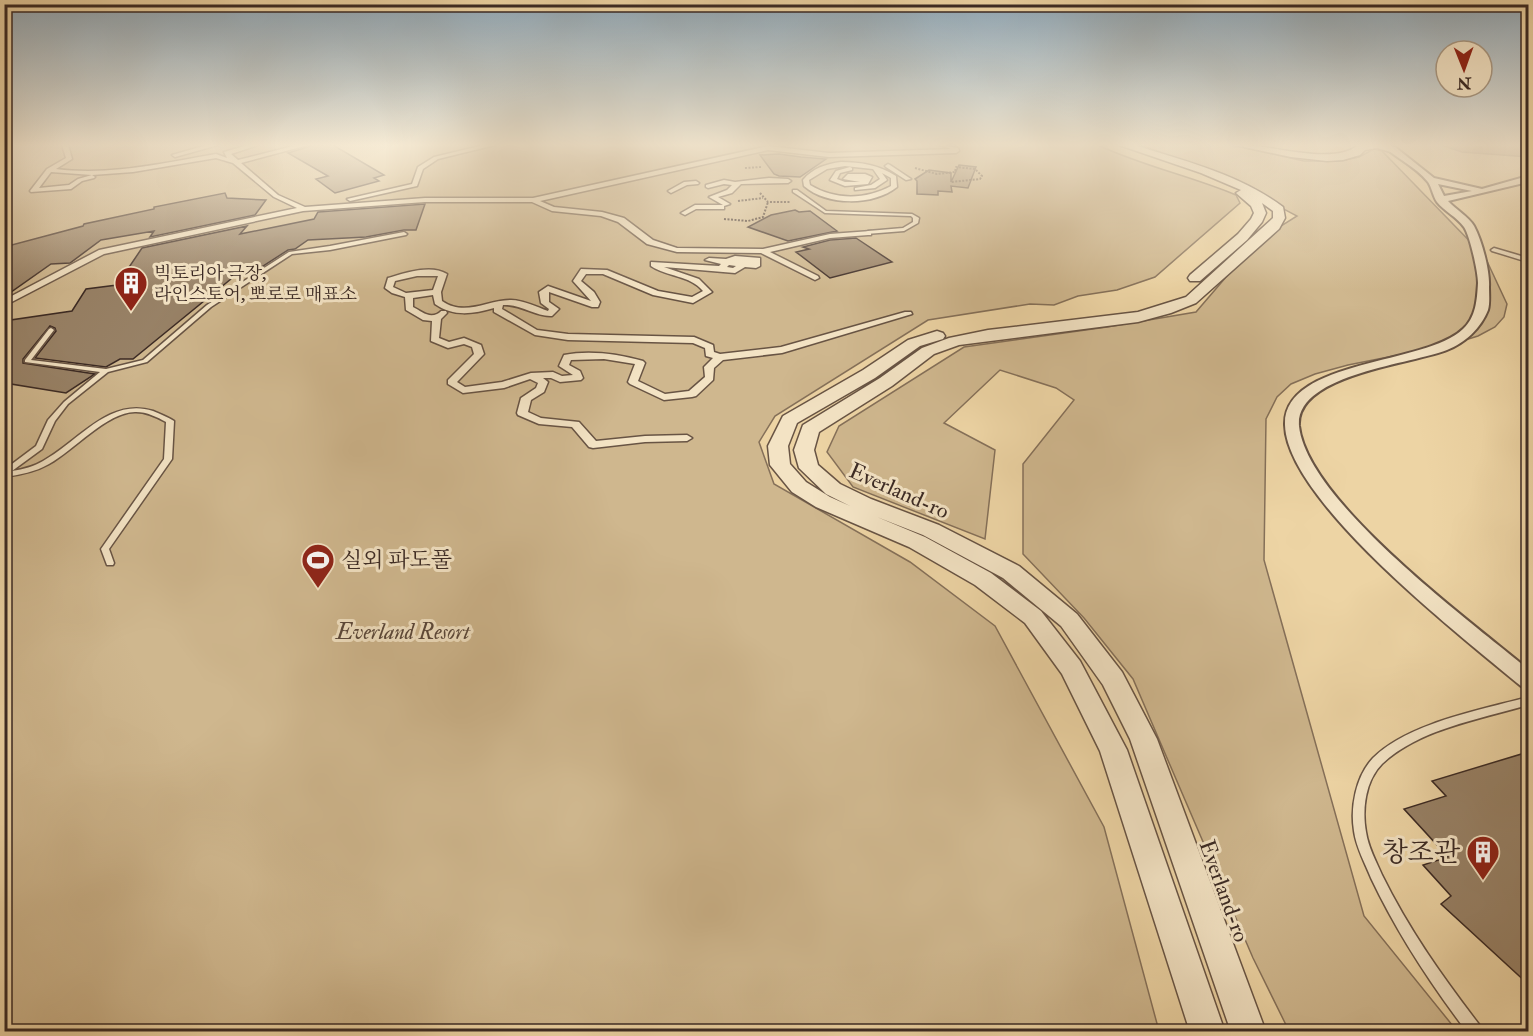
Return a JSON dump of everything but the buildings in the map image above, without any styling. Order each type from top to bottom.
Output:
[{"type":"street","points":[[273,193],[303,209],[425,200],[533,200],[562,193]]},
{"type":"street","points":[[4,304],[102,252],[376,193]]},
{"type":"street","points":[[421,193],[425,200]]},
{"type":"street","points":[[689,199],[700,206],[728,208],[712,197],[724,193]]},
{"type":"street","points":[[821,193],[835,198],[881,193]]},
{"type":"street","name":"Everland-ro","points":[[1208,1032],[1113,750],[1071,668],[1033,617],[983,579],[917,542],[823,502],[799,487],[780,465],[778,446],[789,420],[869,374],[914,343],[951,332],[1150,303],[1178,293],[1254,227],[1260,215],[1258,206],[1241,193]]},
{"type":"street","name":"Everland-ro","points":[[1249,1032],[1143,739],[1113,680],[1069,620],[1011,572],[931,530],[864,504],[833,489],[809,468],[804,450],[810,429],[847,404],[886,382],[928,351],[955,341],[988,335],[1138,317],[1191,300],[1274,226],[1279,218],[1279,210],[1256,193]]},
{"type":"street","points":[[1438,193],[1441,200],[1494,250],[1507,270]]},
{"type":"street","points":[[1441,200],[1473,193]]},
{"type":"street","points":[[533,200],[552,209],[602,214],[621,220],[650,242],[713,262],[727,262],[756,266],[757,260],[735,258],[727,262],[721,269]]},
{"type":"street","points":[[686,213],[700,206]]},
{"type":"street","points":[[677,249],[763,251],[830,236],[868,233]]},
{"type":"street","points":[[763,251],[815,278]]},
{"type":"street","points":[[437,292],[409,296],[389,288],[391,280],[418,272],[443,274],[437,292],[438,302],[447,310],[477,311],[500,303],[514,302],[549,314],[555,309],[545,303],[543,292],[548,290],[573,300],[595,305],[596,302],[591,294],[576,281],[584,271],[604,272],[656,293],[693,300],[708,292],[703,283],[688,275],[662,271],[654,264],[735,271],[743,264]]},
{"type":"street","points":[[409,296],[409,308],[426,318],[437,318],[447,310]]},
{"type":"street","points":[[500,303],[497,310],[535,332],[604,340],[694,340],[710,347],[709,354],[720,357],[782,350],[908,314]]},
{"type":"street","points":[[437,318],[434,339],[448,345],[464,341],[476,345],[479,354],[451,382],[463,390],[504,385],[531,376],[553,375],[560,379],[578,378],[577,373],[564,366],[567,357],[600,356],[640,363],[633,382],[664,397],[692,394],[710,378],[709,367],[720,357]]},
{"type":"street","points":[[1467,350],[1350,374],[1321,384],[1299,402],[1292,425],[1293,438],[1318,486],[1364,538],[1390,564],[1528,680]]},
{"type":"street","points":[[531,376],[543,382],[540,390],[526,398],[522,414],[539,421],[575,424],[593,445],[645,439],[687,438]]},
{"type":"lane","points":[[799,193],[825,212],[912,215],[916,218],[915,223],[904,229],[868,233]]},
{"type":"lane","points":[[4,474],[39,447],[52,420],[66,403],[106,372],[145,361],[209,306],[291,253],[404,234]]},
{"type":"lane","points":[[1494,250],[1528,260]]},
{"type":"lane","points":[[51,330],[27,361],[106,372]]},
{"type":"lane","points":[[4,474],[36,469],[102,423],[128,410],[144,410],[170,421],[168,459],[105,549],[110,563]]},
{"type":"lane","points":[[1476,1032],[1431,972],[1406,935],[1390,905],[1361,837],[1359,826],[1362,790],[1369,772],[1378,761],[1415,736],[1528,701]]},
{"type":"path","points":[[761,193],[768,202],[810,201]]},
{"type":"green space","name":"Everland Resort","points":[[5,193],[1236,195],[1240,203],[1155,277],[1117,290],[1078,296],[1054,305],[1030,304],[928,320],[775,416],[759,442],[774,484],[910,562],[995,626],[1104,827],[1159,1031],[5,1032]]},
{"type":"green space","points":[[1254,193],[1423,193],[1485,257],[1507,304],[1504,317],[1495,327],[1478,336],[1449,345],[1348,365],[1315,374],[1291,384],[1277,397],[1266,419],[1264,560],[1364,916],[1457,1031],[1289,1031],[1253,958],[1133,679],[1084,618],[1023,554],[1023,464],[1074,400],[1056,388],[1000,370],[944,423],[995,450],[985,539],[853,487],[827,452],[839,426],[964,347],[1196,312],[1257,241],[1297,216]]},
{"type":"place","name":"빅토리아 극장, 라인스토어, 뽀로로 매표소","points":[[131,312]]},
{"type":"place","name":"실외 파도풀","points":[[318,589]]},
{"type":"place","name":"창조관","points":[[1483,881]]}]
